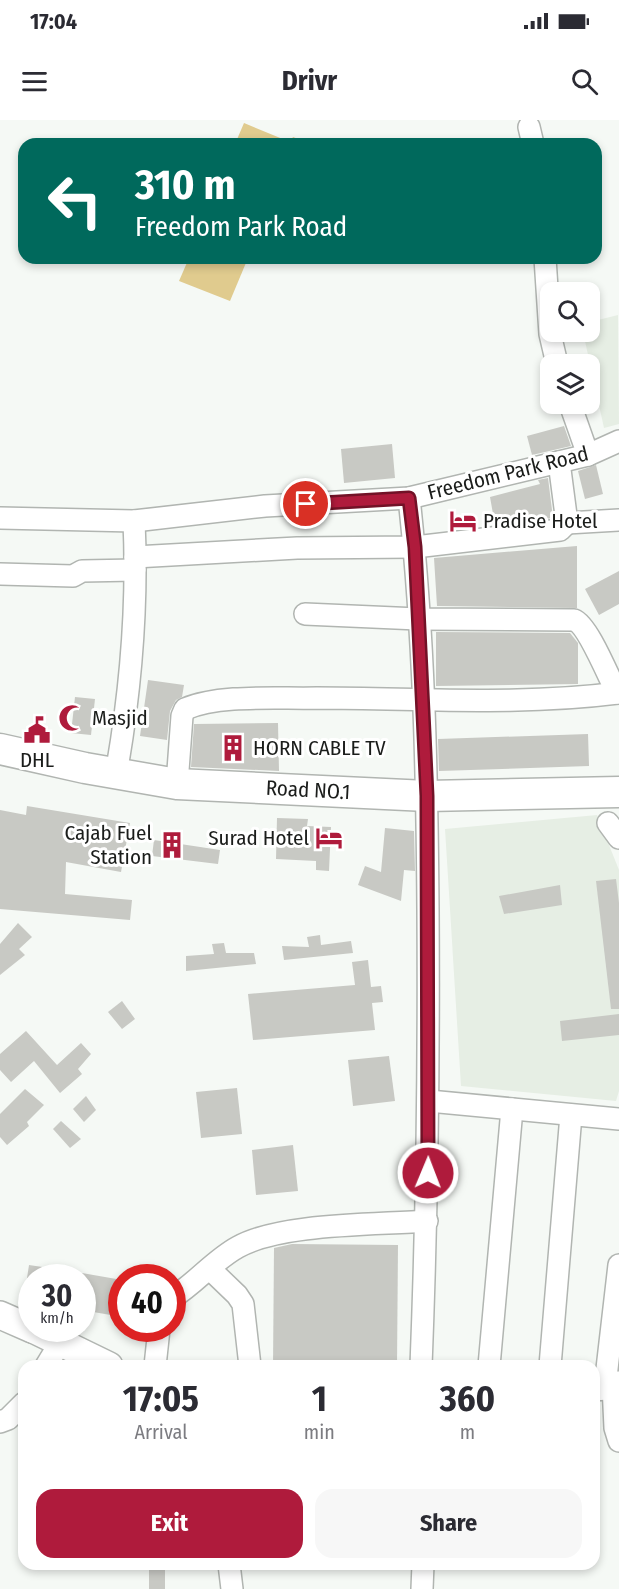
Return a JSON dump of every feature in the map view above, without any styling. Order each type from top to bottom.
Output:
[{"type":"highway","name":"Road NO.1","points":[[0,749],[116,774],[177,784],[427,796],[619,792]]},
{"type":"main road","points":[[0,1315],[18,1323]]},
{"type":"main road","points":[[60,1343],[96,1360]]},
{"type":"street","points":[[545,264],[550,334],[555,354]]},
{"type":"street","points":[[574,414],[588,455]]},
{"type":"street","name":"Freedom Park Road","points":[[0,518],[134,521],[265,506],[409,498],[588,455],[619,441]]},
{"type":"street","points":[[559,462],[567,523]]},
{"type":"street","points":[[409,498],[415,547],[427,796],[429,1101],[421,1360]]},
{"type":"street","points":[[0,574],[73,576],[82,571],[135,563],[297,548],[415,547],[560,530],[567,523],[619,520]]},
{"type":"street","points":[[116,774],[131,679],[134,521]]},
{"type":"street","points":[[177,784],[182,716],[185,709],[206,703],[274,699],[424,698],[516,701],[618,693],[580,622],[567,618],[418,619],[305,614]]},
{"type":"street","points":[[429,1101],[619,1119]]},
{"type":"street","points":[[490,1360],[512,1109]]},
{"type":"street","points":[[551,1360],[571,1115]]},
{"type":"street","points":[[186,1287],[235,1248],[252,1240],[285,1232],[427,1221]]},
{"type":"street","points":[[619,1265],[608,1386],[619,1441]]},
{"type":"street","points":[[210,1269],[237,1295],[243,1304],[249,1360]]},
{"type":"street","points":[[156,1360],[158,1342]]},
{"type":"street","points":[[50,1360],[60,1343]]},
{"type":"street","points":[[0,1422],[8,1419],[18,1409]]},
{"type":"street","points":[[230,1570],[232,1589]]},
{"type":"street","points":[[422,1589],[423,1570]]},
{"type":"shaded area","points":[[244,123],[280,138],[238,138]]},
{"type":"shaded area","points":[[186,264],[245,264],[230,301],[179,281]]},
{"type":"shaded area","points":[[618,315],[619,424],[604,428],[600,410],[600,354],[588,354],[585,342],[600,342],[600,320]]},
{"type":"shaded area","points":[[597,815],[619,870],[619,1091],[616,1101],[461,1086],[445,829]]},
{"type":"building","points":[[564,426],[571,446],[532,455],[527,436]]},
{"type":"building","points":[[392,444],[395,478],[344,483],[341,449]]},
{"type":"building","points":[[596,465],[603,494],[585,499],[578,471]]},
{"type":"building","points":[[548,478],[553,518],[495,525],[490,497],[540,484],[538,480]]},
{"type":"building","points":[[577,546],[577,608],[437,606],[434,558]]},
{"type":"building","points":[[619,571],[619,604],[599,615],[585,589]]},
{"type":"building","points":[[436,632],[570,633],[578,643],[578,684],[436,686]]},
{"type":"building","points":[[148,680],[184,685],[182,697],[176,700],[170,711],[167,740],[140,736]]},
{"type":"building","points":[[75,697],[95,699],[91,735],[71,733]]},
{"type":"building","name":"HORN CABLE TV","points":[[278,723],[279,771],[191,767],[194,724]]},
{"type":"building","points":[[588,734],[589,766],[439,771],[438,739]]},
{"type":"building","points":[[27,806],[130,823],[121,872],[66,862],[65,894],[132,900],[130,920],[0,909],[0,810],[26,815]]},
{"type":"building","points":[[277,818],[308,819],[307,826],[331,827],[329,871],[316,870],[316,861],[276,859]]},
{"type":"building","points":[[385,828],[414,831],[415,871],[404,870],[401,901],[358,885],[365,866],[381,872]]},
{"type":"building","name":"Cajab Fuel Station","points":[[154,840],[220,850],[218,864],[152,856]]},
{"type":"building","points":[[616,879],[619,903],[619,1009],[611,1009],[596,881]]},
{"type":"building","points":[[560,885],[562,905],[504,914],[499,896]]},
{"type":"building","points":[[18,923],[32,937],[19,949],[25,955],[0,975],[0,944]]},
{"type":"building","points":[[320,935],[321,945],[351,941],[353,953],[284,960],[282,946],[309,947],[307,937]]},
{"type":"building","points":[[224,943],[226,953],[254,953],[256,964],[186,971],[186,956],[214,954],[212,944]]},
{"type":"building","points":[[368,960],[371,987],[381,986],[383,1002],[372,1003],[375,1030],[253,1040],[248,994],[355,985],[352,962]]},
{"type":"building","points":[[122,1001],[135,1019],[122,1029],[108,1012]]},
{"type":"building","points":[[619,1014],[619,1035],[562,1041],[560,1021]]},
{"type":"building","points":[[26,1031],[57,1065],[81,1043],[91,1054],[78,1069],[82,1074],[60,1093],[34,1061],[11,1082],[0,1070],[0,1054]]},
{"type":"building","points":[[389,1056],[395,1101],[353,1106],[348,1060]]},
{"type":"building","points":[[237,1088],[242,1134],[201,1138],[196,1092]]},
{"type":"building","points":[[25,1089],[44,1105],[27,1122],[29,1126],[7,1145],[0,1137],[0,1114]]},
{"type":"building","points":[[86,1096],[96,1110],[84,1122],[73,1109]]},
{"type":"building","points":[[61,1121],[81,1139],[70,1148],[53,1129]]},
{"type":"building","points":[[293,1145],[298,1191],[256,1195],[252,1150]]},
{"type":"building","points":[[292,1244],[398,1245],[397,1360],[273,1360],[274,1248]]},
{"type":"building","points":[[96,1275],[108,1278],[108,1315],[96,1312]]},
{"type":"building","points":[[149,1570],[165,1570],[165,1589],[149,1589]]},
{"type":"place","name":"Pradise Hotel","points":[[463,521]]},
{"type":"place","name":"Masjid","points":[[72,718]]},
{"type":"place","name":"DHL","points":[[37,730]]},
{"type":"place","name":"HORN CABLE TV","points":[[233,748]]},
{"type":"place","name":"Surad Hotel","points":[[329,838]]},
{"type":"place","name":"Cajab Fuel Station","points":[[172,845]]},
{"type":"route","points":[[306,504],[409,498],[415,547],[427,796],[428,1173]]}]
